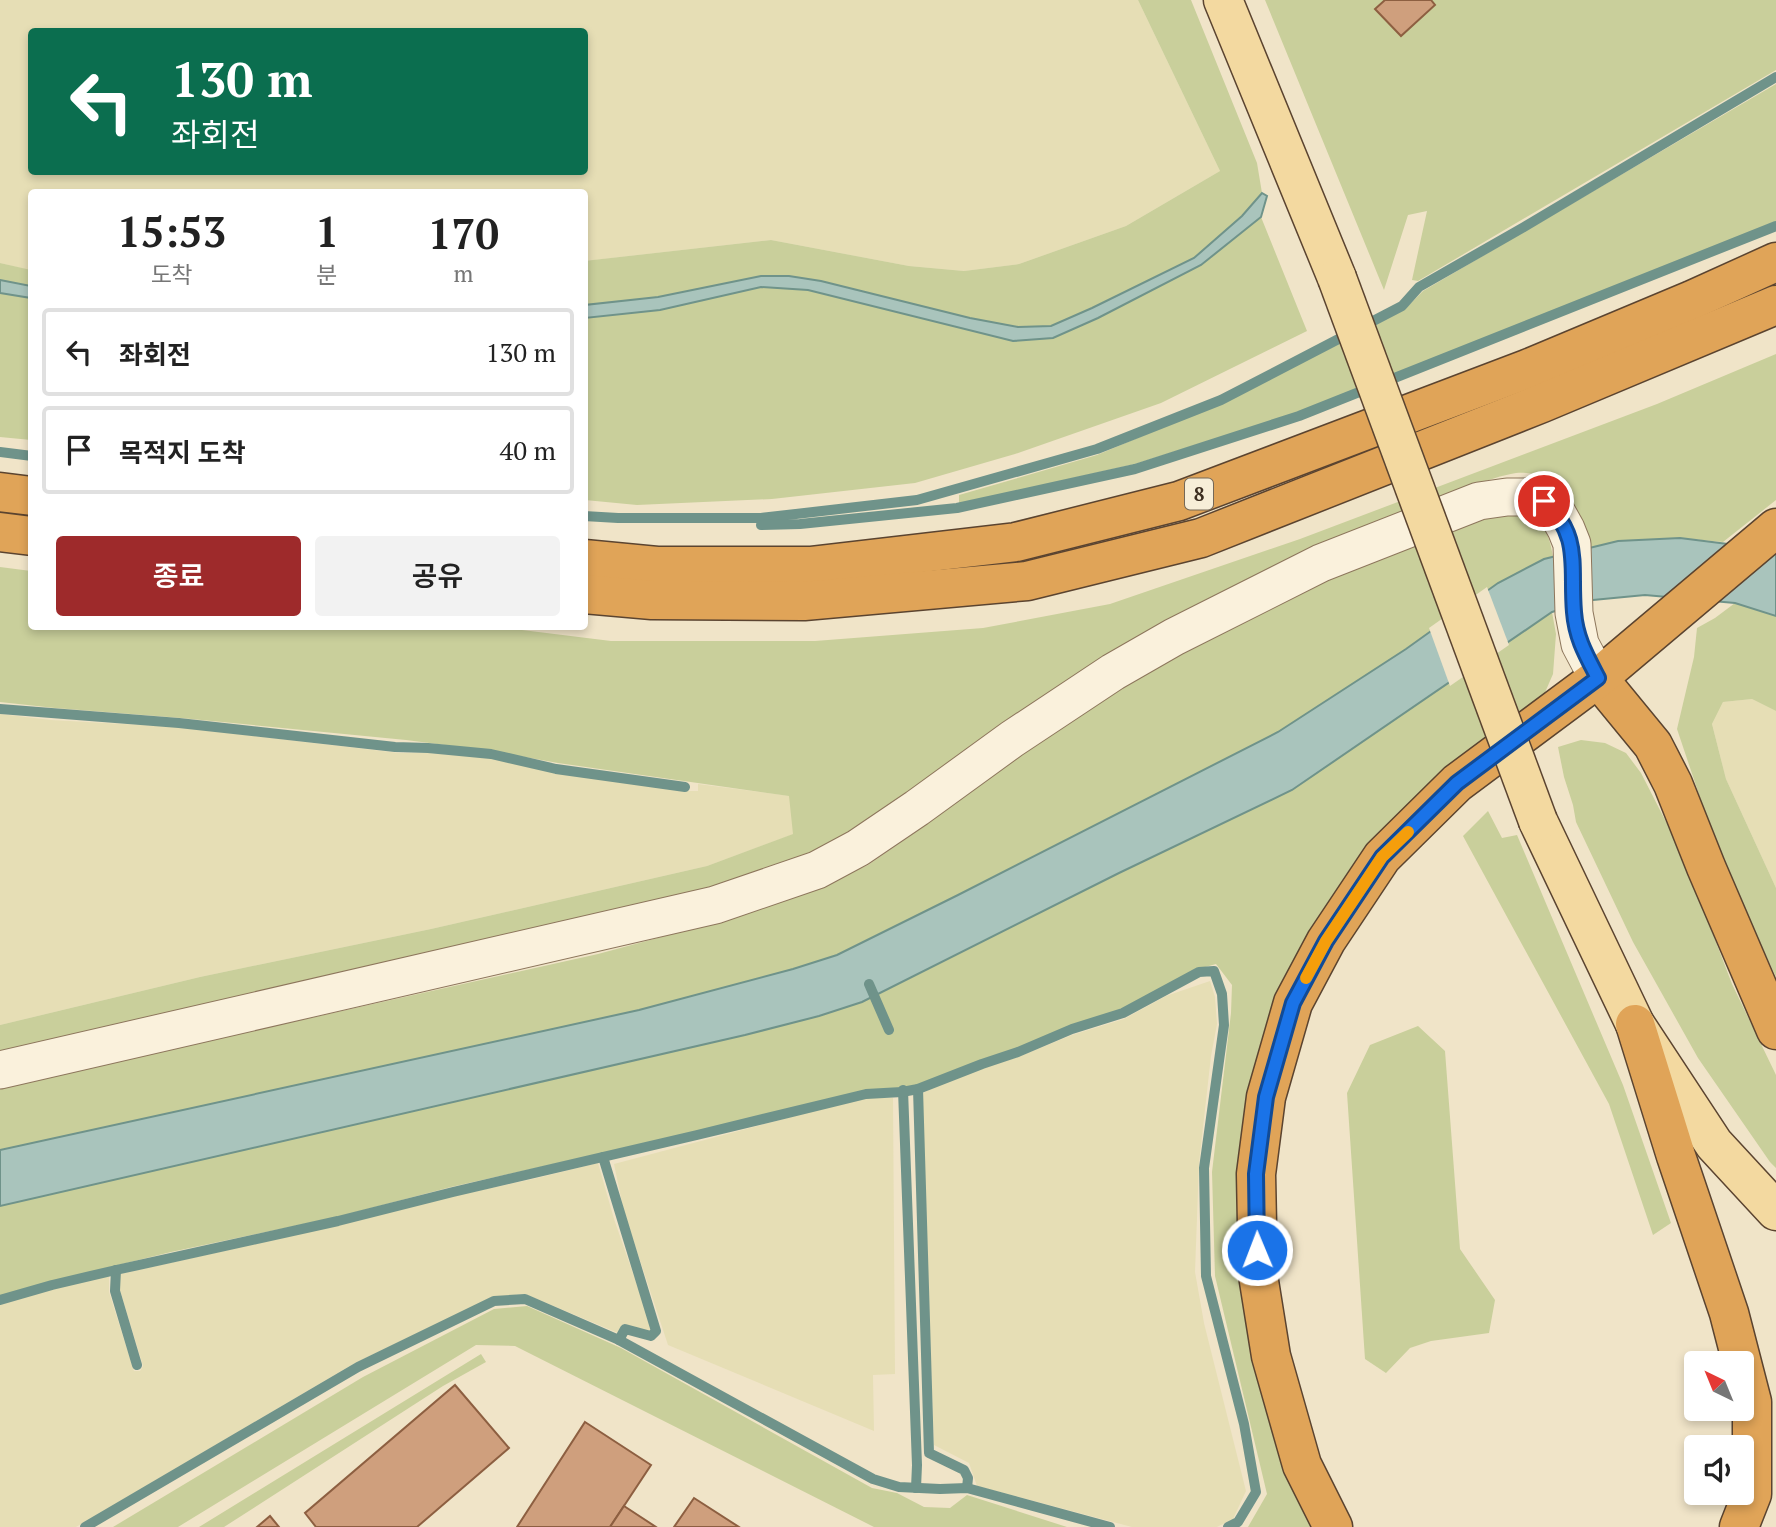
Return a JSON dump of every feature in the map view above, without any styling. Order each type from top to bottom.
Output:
[{"type":"highway","name":"8","points":[[588,559],[657,566],[810,566],[1016,542],[1179,501],[1527,369],[1776,262]]},
{"type":"highway","name":"8","points":[[588,594],[652,600],[804,601],[1027,581],[1201,538],[1542,403],[1776,304]]},
{"type":"highway","points":[[0,492],[28,496]]},
{"type":"highway","points":[[1333,1527],[1302,1465],[1271,1356],[1258,1275],[1256,1174],[1266,1097],[1293,1003],[1326,941],[1382,857],[1457,783],[1598,678],[1776,528]]},
{"type":"highway","points":[[0,532],[28,536]]},
{"type":"highway","points":[[1598,678],[1653,745],[1673,784],[1776,1030]]},
{"type":"highway","points":[[1635,1024],[1729,1313],[1752,1402],[1752,1494],[1739,1527]]},
{"type":"main road","points":[[1223,0],[1337,278],[1538,821],[1635,1024],[1714,1144],[1776,1211]]},
{"type":"street","points":[[0,1070],[715,905],[817,870],[858,848],[1012,739],[1113,672],[1174,637],[1321,564],[1479,501],[1528,496],[1544,501],[1557,513],[1572,544],[1574,613],[1580,644],[1598,678]]},
{"type":"shaded area","points":[[0,0],[1138,0],[1220,171],[1126,226],[1019,264],[964,271],[909,266],[771,240],[588,261],[588,189],[28,189],[28,270],[0,263]]},
{"type":"shaded area","points":[[1752,699],[1776,711],[1776,888],[1726,779],[1712,724],[1723,702]]},
{"type":"shaded area","points":[[0,714],[51,720],[178,727],[399,753],[492,758],[557,773],[687,791],[698,791],[698,784],[790,796],[794,834],[707,866],[431,929],[200,977],[0,1025]]},
{"type":"shaded area","points":[[1210,981],[1215,997],[1217,1024],[1199,1163],[1195,1272],[1204,1323],[1246,1491],[1233,1519],[1217,1527],[1132,1527],[977,1486],[969,1463],[934,1445],[921,1094],[1072,1035],[1124,1019],[1166,996]]},
{"type":"shaded area","points":[[868,1098],[893,1098],[895,1374],[873,1375],[874,1431],[668,1345],[624,1212],[614,1164]]},
{"type":"shaded area","points":[[598,1163],[614,1219],[652,1328],[648,1331],[623,1324],[618,1333],[525,1294],[493,1297],[355,1363],[76,1527],[0,1527],[0,1303],[109,1276],[109,1292],[134,1371],[140,1371],[143,1366],[119,1287],[120,1274]]},
{"type":"green space","points":[[1138,0],[1191,0],[1257,163],[1262,193],[1242,216],[1194,258],[1051,326],[1018,327],[970,318],[821,281],[789,276],[658,297],[588,305],[588,261],[771,240],[909,266],[964,271],[1019,264],[1126,226],[1220,171]]},
{"type":"green space","points":[[1265,0],[1776,0],[1776,70],[1418,281],[1412,280],[1427,211],[1408,215],[1384,290]]},
{"type":"green space","points":[[1776,84],[1776,221],[1605,292],[1300,412],[1135,464],[959,504],[959,495],[1097,455],[1221,403],[1404,310],[1423,291]]},
{"type":"green space","points":[[1261,217],[1307,331],[1161,403],[1015,454],[915,483],[772,499],[637,505],[588,500],[588,318],[660,310],[761,287],[808,290],[1013,341],[1098,318]]},
{"type":"green space","points":[[0,263],[28,269],[28,285],[0,280]]},
{"type":"green space","points":[[0,293],[28,298],[28,440],[0,437]]},
{"type":"green space","points":[[1776,354],[1776,500],[1723,542],[1680,538],[1618,541],[1591,547],[1573,508],[1555,486],[1544,478],[1531,474],[1516,473],[1500,477],[1473,485],[1020,719],[829,844],[743,882],[0,1051],[0,1025],[200,977],[431,929],[707,866],[793,834],[789,796],[406,740],[0,702],[0,567],[28,571],[28,630],[523,630],[611,641],[815,641],[983,628],[1110,604],[1300,539],[1657,404]]},
{"type":"green space","points":[[1510,515],[1529,519],[1541,526],[1549,538],[1553,557],[1498,583],[1406,649],[1278,732],[837,955],[639,1010],[0,1150],[0,1087],[598,954],[717,922],[821,887],[868,865],[926,825],[1018,753],[1116,690],[1180,654],[1325,581],[1479,518]]},
{"type":"green space","points":[[1735,603],[1776,616],[1776,711],[1752,699],[1723,702],[1712,724],[1726,779],[1776,888],[1776,977],[1719,854],[1677,729],[1694,657],[1697,628]]},
{"type":"green space","points":[[1552,612],[1556,634],[1553,674],[1543,697],[1366,855],[1322,912],[1284,982],[1257,1058],[1242,1156],[1315,1527],[1248,1527],[1267,1494],[1215,1276],[1212,1172],[1232,985],[1216,964],[1198,969],[1122,1010],[916,1087],[866,1090],[697,1132],[451,1187],[337,1217],[171,1252],[0,1296],[0,1206],[819,1016],[1292,790]]},
{"type":"green space","points":[[1581,740],[1605,743],[1626,753],[1641,773],[1682,853],[1732,984],[1776,1075],[1776,1168],[1698,1058],[1633,942],[1576,822],[1558,747]]},
{"type":"green space","points":[[1488,811],[1502,838],[1517,835],[1623,1085],[1671,1223],[1653,1235],[1609,1104],[1463,836]]},
{"type":"green space","points":[[1418,1026],[1445,1051],[1460,1249],[1495,1300],[1489,1333],[1431,1341],[1410,1348],[1386,1373],[1365,1359],[1347,1093],[1370,1045]]},
{"type":"green space","points":[[527,1306],[621,1348],[872,1488],[897,1493],[924,1507],[950,1508],[967,1495],[1067,1527],[874,1527],[515,1346],[476,1345],[178,1527],[113,1527],[363,1377],[494,1309]]},
{"type":"green space","points":[[481,1354],[486,1362],[443,1386],[224,1527],[199,1527]]},
{"type":"water","points":[[1262,193],[1267,196],[1261,217],[1201,265],[1053,338],[1013,341],[808,290],[761,287],[660,310],[588,318],[588,305],[658,297],[761,276],[789,276],[821,281],[970,318],[1018,327],[1051,326],[1194,258],[1242,216]]},
{"type":"water","points":[[0,280],[28,285],[28,298],[0,293]]},
{"type":"water","points":[[1680,538],[1776,550],[1776,616],[1735,603],[1645,595],[1593,600],[1552,612],[1292,790],[862,1002],[745,1035],[0,1206],[0,1150],[639,1010],[837,955],[1278,732],[1406,649],[1498,583],[1544,559],[1618,541]]},
{"type":"pier","points":[[1487,587],[1509,645],[1450,686],[1429,628]]},
{"type":"building","points":[[1385,0],[1431,0],[1435,5],[1401,36],[1375,9]]},
{"type":"building","points":[[455,1385],[509,1448],[417,1527],[316,1527],[305,1513]]},
{"type":"building","points":[[585,1422],[651,1465],[610,1527],[517,1527]]},
{"type":"building","points":[[694,1498],[739,1527],[674,1527]]},
{"type":"building","points":[[624,1506],[656,1527],[610,1527]]},
{"type":"building","points":[[270,1516],[279,1527],[257,1527]]},
{"type":"waterway","points":[[588,516],[761,518],[917,500],[1097,449],[1221,400],[1402,306],[1419,287],[1776,77]]},
{"type":"waterway","points":[[761,525],[800,524],[957,508],[1135,469],[1299,416],[1776,226]]},
{"type":"waterway","points":[[0,452],[28,456]]},
{"type":"waterway","points":[[0,709],[179,723],[395,747],[491,754],[556,769],[685,787]]},
{"type":"waterway","points":[[0,1300],[52,1285],[338,1221],[866,1094],[918,1089],[1072,1029],[1123,1013],[1199,972],[1214,971],[1222,994],[1224,1025],[1204,1168],[1206,1276],[1244,1424],[1256,1492],[1238,1522],[1228,1527]]},
{"type":"waterway","points":[[869,984],[889,1030]]},
{"type":"waterway","points":[[918,1089],[929,1453],[964,1470],[968,1478],[967,1488]]},
{"type":"waterway","points":[[903,1090],[916,1488]]},
{"type":"waterway","points":[[603,1157],[656,1331],[651,1336],[625,1329],[619,1340]]},
{"type":"waterway","points":[[116,1270],[115,1291],[137,1365]]},
{"type":"waterway","points":[[85,1527],[358,1367],[494,1301],[525,1299],[619,1340],[873,1479],[899,1487],[967,1488],[1110,1527]]},
{"type":"slow traffic","points":[[1306,978],[1326,941],[1382,857],[1408,832]]},
{"type":"route","points":[[1257,1250],[1256,1174],[1266,1097],[1293,1003],[1326,941],[1382,857],[1457,783],[1598,678],[1580,644],[1574,613],[1572,544],[1557,513],[1544,501]]}]
